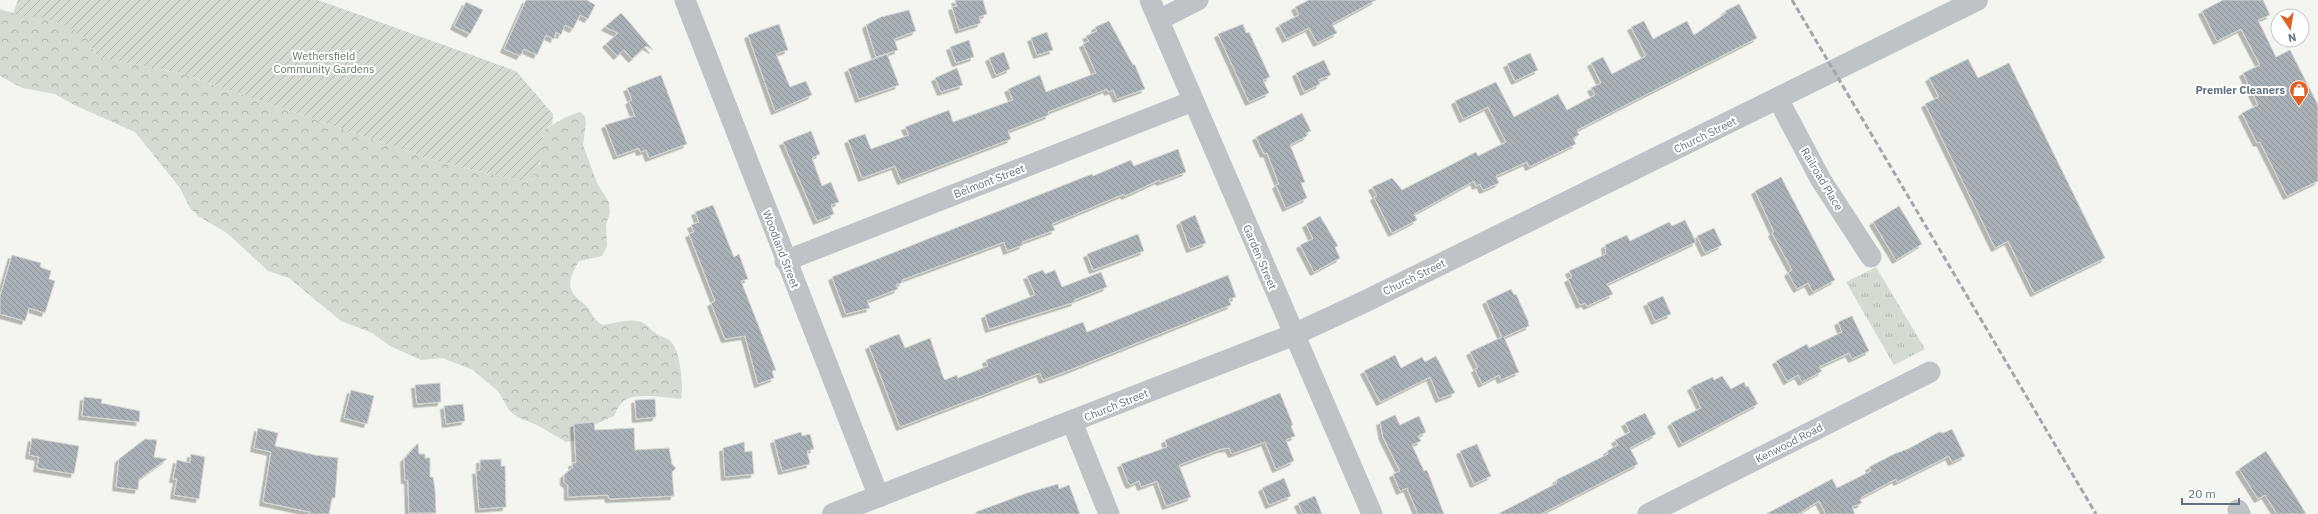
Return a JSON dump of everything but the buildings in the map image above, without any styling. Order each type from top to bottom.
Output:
[{"type":"street","name":"Woodland Street","points":[[685,0],[785,261],[879,497]]},
{"type":"street","name":"Garden Street","points":[[1150,0],[1372,514]]},
{"type":"street","points":[[1159,20],[1198,0]]},
{"type":"street","name":"Church Street","points":[[833,514],[1294,335],[1778,99],[1977,0]]},
{"type":"street","name":"Railroad Place","points":[[1778,99],[1812,166],[1871,257]]},
{"type":"street","name":"Belmont Street","points":[[785,261],[1193,101]]},
{"type":"street","name":"Kenwood Road","points":[[1648,514],[1930,372]]},
{"type":"street","points":[[1072,422],[1110,514]]},
{"type":"green space","name":"Wethersfield Community Gardens","points":[[18,0],[318,0],[516,71],[553,114],[552,124],[543,131],[539,165],[532,177],[526,182],[436,161],[180,73],[101,58],[95,52],[87,39],[67,26],[50,20],[13,14]]},
{"type":"green space","points":[[0,9],[14,13],[41,16],[63,23],[86,38],[95,53],[101,58],[180,73],[436,161],[526,182],[540,164],[543,131],[561,120],[580,112],[585,116],[586,123],[583,145],[597,183],[609,202],[610,213],[606,224],[607,246],[602,256],[579,261],[572,277],[570,285],[571,289],[596,320],[603,325],[624,321],[642,322],[656,334],[672,343],[675,347],[681,370],[681,399],[646,396],[632,397],[625,400],[621,404],[614,416],[594,425],[577,440],[566,442],[537,425],[517,417],[509,410],[498,391],[473,370],[442,358],[421,360],[390,346],[372,333],[341,321],[289,278],[268,271],[227,233],[198,216],[190,208],[180,188],[135,132],[74,105],[55,94],[22,88],[0,76]]},
{"type":"green space","points":[[1876,267],[1925,349],[1894,365],[1846,282]]},
{"type":"railway","points":[[1792,0],[2096,514]]},
{"type":"place","name":"Premier Cleaners","points":[[2299,107]]}]
